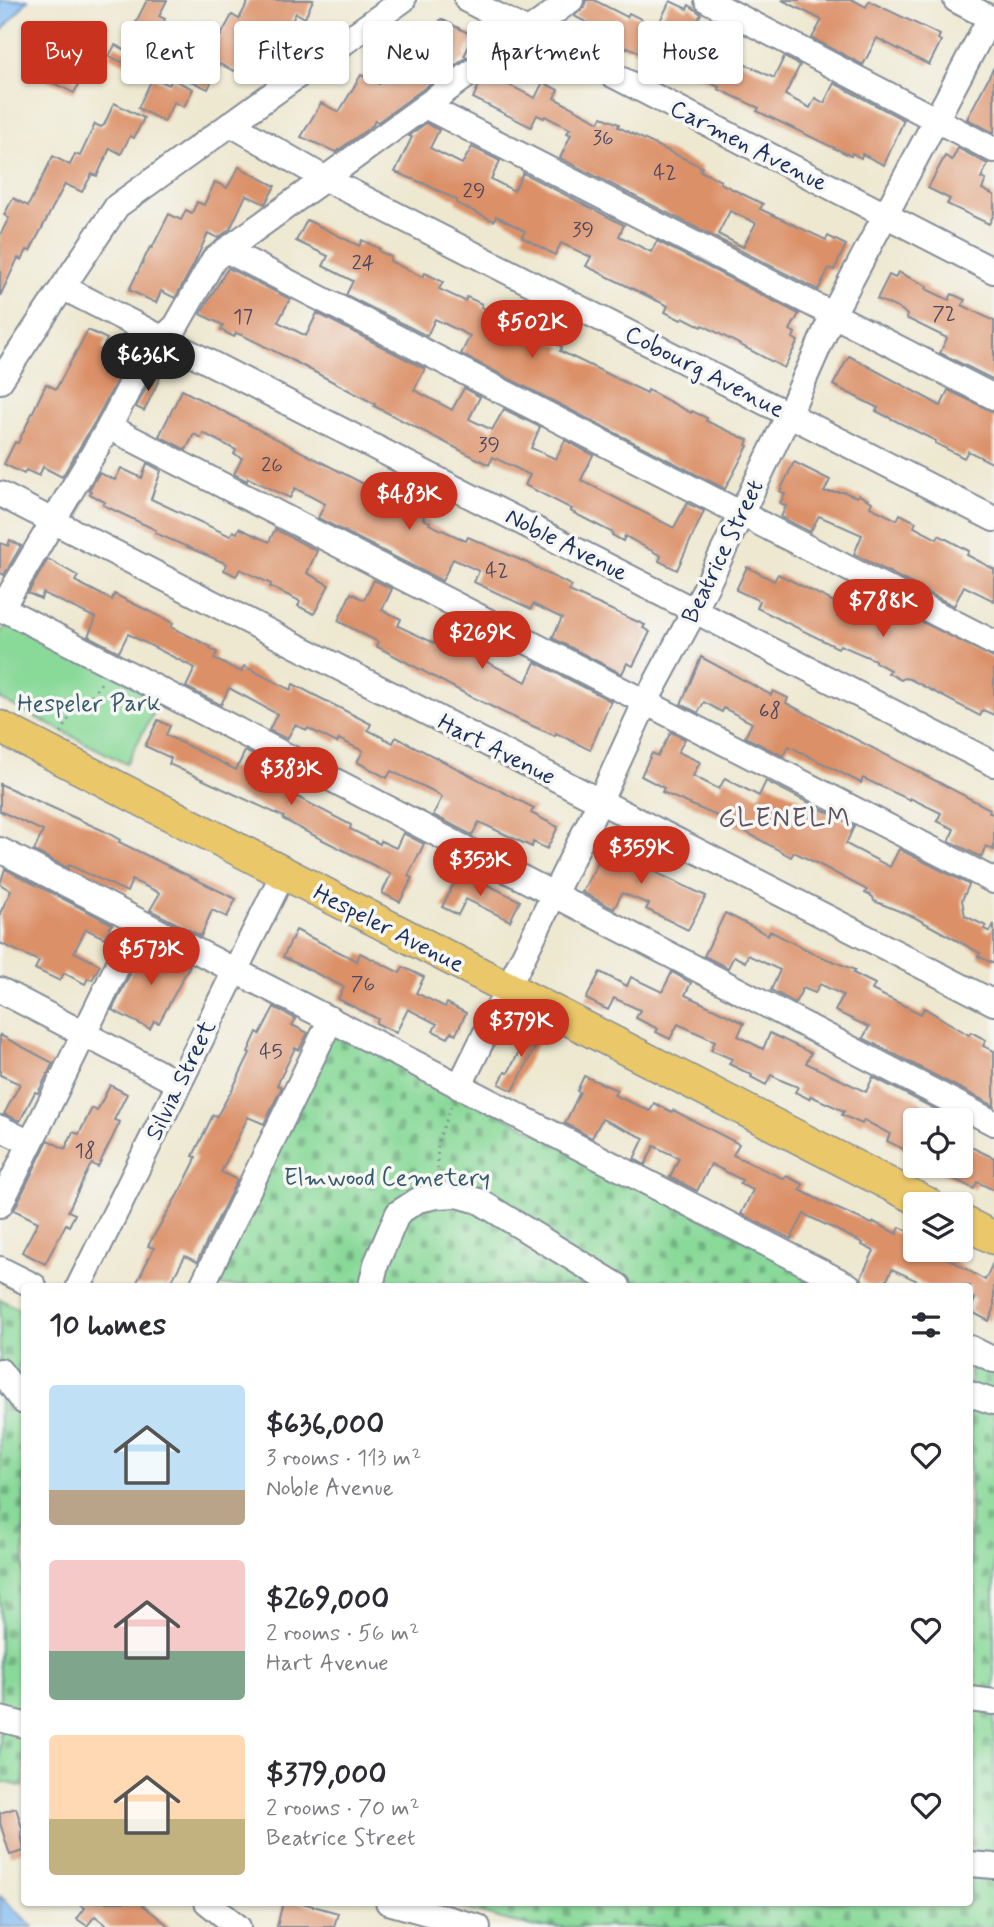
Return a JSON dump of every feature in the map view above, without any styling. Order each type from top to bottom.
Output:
[{"type":"main road","name":"Hespeler Avenue","points":[[0,727],[905,1192]]},
{"type":"main road","points":[[973,1227],[994,1238]]},
{"type":"street","points":[[0,381],[117,206],[403,0]]},
{"type":"street","name":"Carmen Avenue","points":[[467,0],[508,21]]},
{"type":"street","points":[[542,21],[571,0]]},
{"type":"street","points":[[707,0],[994,150]]},
{"type":"street","points":[[956,0],[992,19]]},
{"type":"street","name":"Beatrice Street","points":[[459,1087],[600,801],[645,703],[695,610],[789,414],[833,314],[935,120],[992,19]]},
{"type":"street","points":[[467,75],[215,259],[176,326],[149,350],[109,428],[1,610],[994,1123]]},
{"type":"street","name":"Carmen Avenue","points":[[624,81],[994,271]]},
{"type":"street","points":[[425,106],[994,397]]},
{"type":"street","name":"Cobourg Avenue","points":[[231,124],[324,178],[994,519]]},
{"type":"street","points":[[226,250],[994,643]]},
{"type":"street","name":"Noble Avenue","points":[[64,288],[994,764]]},
{"type":"street","points":[[109,428],[994,881]]},
{"type":"street","name":"Hart Avenue","points":[[0,494],[994,1003]]},
{"type":"street","points":[[0,850],[843,1283]]},
{"type":"street","name":"Silvia Street","points":[[80,1283],[283,874]]},
{"type":"street","points":[[0,1205],[139,922]]},
{"type":"street","points":[[0,990],[178,1083]]},
{"type":"street","points":[[203,1283],[331,1019]]},
{"type":"street","points":[[0,1128],[30,1143]]},
{"type":"street","points":[[372,1283],[376,1264],[398,1213],[418,1200],[457,1195],[479,1201],[613,1283]]},
{"type":"street","points":[[0,1269],[28,1283]]},
{"type":"street","points":[[973,1350],[994,1360]]},
{"type":"street","points":[[0,1371],[21,1398]]},
{"type":"street","points":[[973,1396],[994,1402]]},
{"type":"street","points":[[973,1699],[994,1702]]},
{"type":"street","points":[[0,1719],[21,1724]]},
{"type":"street","points":[[973,1864],[994,1866]]},
{"type":"street","points":[[212,1906],[238,1927]]},
{"type":"street","points":[[402,1906],[478,1927]]},
{"type":"path","points":[[61,733],[74,709],[93,694],[112,665]]},
{"type":"path","points":[[436,1196],[438,1142],[459,1087]]},
{"type":"green space","name":"Hespeler Park","points":[[9,619],[161,699],[126,764],[0,699],[0,636]]},
{"type":"green space","name":"Elmwood Cemetery","points":[[335,1029],[830,1283],[212,1283]]},
{"type":"green space","points":[[0,1299],[21,1310],[21,1786],[0,1781]]},
{"type":"green space","points":[[973,1356],[994,1367],[994,1927],[531,1927],[455,1906],[973,1906]]},
{"type":"water","points":[[0,0],[28,0],[0,33]]},
{"type":"water","points":[[0,1896],[33,1927],[0,1927]]},
{"type":"building","points":[[147,0],[167,0],[159,16],[165,19],[164,21],[136,21]]},
{"type":"building","points":[[249,0],[313,0],[305,18],[296,13],[292,21],[234,21],[234,71],[220,64],[220,37],[232,15],[239,19]]},
{"type":"building","points":[[586,0],[594,0],[627,17],[629,13],[645,21],[638,21],[638,52],[624,47],[624,21],[584,21],[574,16],[584,7]]},
{"type":"building","points":[[782,0],[853,0],[866,7],[869,1],[940,35],[938,39],[941,41],[929,65],[877,38],[863,65],[812,38],[822,20]]},
{"type":"building","points":[[670,1],[687,9],[689,5],[701,14],[697,21],[660,21]]},
{"type":"building","points":[[453,25],[467,32],[467,50],[464,56],[467,57],[453,67]]},
{"type":"building","points":[[115,45],[121,48],[121,62],[109,56]]},
{"type":"building","points":[[784,57],[800,65],[785,95],[810,108],[815,98],[824,103],[834,83],[904,120],[884,165],[862,154],[861,158],[852,153],[851,156],[757,111],[759,108],[718,89],[719,87],[713,84],[743,84],[743,63],[774,78]]},
{"type":"building","points":[[994,67],[994,133],[967,119]]},
{"type":"building","points":[[361,75],[363,84],[430,84],[378,122],[375,120],[373,125],[336,152],[301,137],[321,103],[339,112]]},
{"type":"building","points":[[55,84],[79,84],[74,93]]},
{"type":"building","points":[[150,84],[182,84],[193,89],[184,107],[174,102],[164,122],[138,108]]},
{"type":"building","points":[[197,84],[210,84],[208,89]]},
{"type":"building","points":[[480,84],[507,84],[535,98],[542,84],[547,84],[558,90],[554,98],[599,122],[602,117],[619,124],[618,127],[702,167],[700,171],[763,204],[760,209],[826,240],[828,236],[846,245],[834,270],[829,268],[818,290],[560,158],[571,135],[567,133],[570,129],[545,116],[544,118],[537,115],[531,127],[473,98]],"holes":[[[730,211],[756,223],[743,247],[718,234]]]},
{"type":"building","points":[[114,103],[144,118],[134,138],[130,136],[121,154],[110,148],[97,176],[92,174],[82,192],[65,184],[30,251],[27,250],[22,260],[18,258],[0,296],[0,235],[9,218],[4,215],[13,198],[28,206],[53,156],[70,165],[75,154],[80,156],[95,124],[101,127],[104,125]]},
{"type":"building","points":[[426,123],[439,130],[430,148],[462,164],[472,147],[500,161],[491,179],[514,191],[523,173],[624,225],[619,236],[651,252],[657,241],[799,314],[790,330],[795,333],[793,338],[798,341],[784,368],[703,325],[702,327],[683,317],[681,320],[665,312],[668,306],[586,266],[591,257],[561,243],[555,255],[522,237],[525,231],[496,216],[494,221],[425,184],[395,172],[412,137],[409,136]]},
{"type":"building","points":[[958,148],[988,164],[981,178],[986,180],[982,189],[994,195],[994,214],[989,224],[947,204],[950,199],[928,188],[945,156],[952,160]]},
{"type":"building","points":[[239,167],[275,186],[265,204],[246,195],[230,229],[218,238],[208,233],[175,298],[161,291],[156,303],[129,290],[169,214],[181,220],[186,210],[192,213],[197,202],[204,205],[215,182],[227,188]]},
{"type":"building","points":[[307,220],[359,246],[362,240],[391,257],[390,261],[422,277],[425,273],[443,282],[439,289],[465,301],[467,297],[506,319],[507,316],[562,347],[560,351],[647,393],[648,390],[748,440],[748,446],[725,489],[461,354],[470,336],[435,319],[427,336],[346,295],[353,281],[323,266],[328,256],[296,241]]},
{"type":"building","points":[[228,268],[290,299],[278,322],[306,336],[317,313],[425,369],[414,390],[452,410],[464,388],[480,397],[469,419],[492,430],[504,409],[540,427],[531,448],[556,459],[565,440],[593,455],[581,480],[674,528],[687,503],[704,511],[677,570],[659,561],[661,556],[625,536],[623,541],[570,511],[572,509],[525,485],[530,475],[493,457],[489,465],[286,357],[244,336],[236,333],[234,337],[221,330],[223,325],[200,314]]},
{"type":"building","points":[[898,272],[949,300],[952,294],[965,300],[962,305],[994,321],[994,380],[940,353],[947,338],[906,318],[907,315],[902,310],[877,299],[889,275],[895,278]]},
{"type":"building","points":[[88,330],[107,339],[102,349],[127,361],[62,477],[43,467],[39,476],[26,470],[24,474],[4,464],[15,442],[18,443],[46,384],[56,389]]},
{"type":"building","points":[[849,356],[941,406],[948,390],[994,412],[994,464],[968,451],[964,458],[833,385]]},
{"type":"building","points":[[153,375],[160,378],[144,411],[136,407]]},
{"type":"building","points":[[182,390],[425,513],[423,519],[430,522],[429,524],[466,541],[468,537],[525,562],[572,586],[569,591],[645,625],[643,628],[650,632],[633,666],[627,663],[622,674],[552,638],[562,618],[533,604],[531,609],[474,582],[479,571],[453,559],[442,581],[318,518],[325,504],[295,488],[290,498],[234,474],[242,458],[234,454],[236,450],[203,433],[201,438],[194,434],[186,450],[159,436]]},
{"type":"building","points":[[794,462],[830,480],[824,492],[844,492],[857,497],[859,495],[872,502],[870,507],[897,520],[900,514],[916,522],[914,527],[937,539],[939,535],[969,551],[967,555],[994,569],[994,601],[964,586],[954,606],[854,554],[862,535],[819,516],[810,532],[781,517],[786,506],[780,503],[785,494],[780,491]]},
{"type":"building","points":[[147,463],[161,471],[151,499],[230,536],[233,531],[237,533],[239,528],[269,542],[275,529],[317,551],[307,573],[329,585],[314,614],[298,606],[298,600],[270,587],[271,584],[240,569],[236,576],[224,570],[227,564],[155,533],[156,530],[103,505],[105,502],[90,494],[89,490],[99,473],[115,480],[121,468],[142,478]]},
{"type":"building","points":[[10,540],[21,546],[4,575],[0,573],[0,543],[8,546]]},
{"type":"building","points":[[48,559],[78,576],[75,581],[106,597],[112,600],[114,594],[173,623],[171,627],[217,652],[214,659],[241,672],[244,666],[291,690],[293,684],[371,724],[368,730],[393,743],[396,737],[534,808],[531,813],[558,827],[547,849],[533,842],[532,847],[479,822],[472,835],[433,815],[442,797],[431,790],[391,771],[387,778],[357,762],[363,751],[339,739],[337,743],[308,728],[307,730],[295,725],[287,739],[269,730],[277,714],[229,688],[221,705],[186,687],[195,668],[128,634],[119,652],[88,636],[96,618],[43,593],[41,599],[28,593]]},
{"type":"building","points":[[747,567],[774,581],[778,574],[850,610],[859,590],[994,658],[994,715],[983,710],[980,716],[910,679],[901,680],[888,673],[890,670],[875,660],[840,645],[838,648],[757,608],[760,601],[736,590]]},
{"type":"building","points":[[374,580],[392,589],[382,610],[401,619],[398,626],[434,643],[446,616],[494,641],[485,661],[526,682],[535,662],[611,701],[590,750],[466,694],[376,646],[378,642],[338,621],[351,593],[364,600]]},
{"type":"building","points":[[701,657],[771,695],[773,691],[788,698],[786,703],[990,809],[989,812],[994,815],[994,850],[986,846],[981,857],[949,841],[954,829],[937,821],[941,813],[910,798],[863,778],[861,783],[789,746],[783,756],[745,737],[752,723],[724,708],[722,712],[704,702],[698,713],[681,704]]},
{"type":"building","points":[[158,720],[170,726],[166,735],[236,770],[245,751],[292,775],[284,790],[351,825],[350,829],[380,844],[381,841],[396,848],[403,833],[424,844],[408,876],[412,878],[400,902],[382,893],[391,874],[305,831],[283,819],[284,817],[169,764],[171,758],[145,746]]},
{"type":"building","points":[[671,732],[685,739],[678,752],[700,762],[693,776],[719,789],[725,778],[759,796],[766,781],[854,826],[846,844],[890,867],[899,849],[968,884],[962,900],[965,916],[986,926],[984,929],[990,932],[994,924],[994,964],[978,956],[980,953],[914,917],[874,901],[873,897],[865,893],[867,890],[822,866],[794,852],[791,857],[717,816],[662,792],[664,788],[641,776],[652,753],[658,756]]},
{"type":"building","points":[[0,784],[104,831],[120,840],[119,842],[236,899],[227,917],[212,910],[201,936],[150,910],[160,893],[132,880],[127,892],[34,851],[43,831],[0,811]]},
{"type":"building","points":[[611,837],[626,844],[623,850],[647,861],[644,867],[706,896],[688,930],[646,909],[649,904],[622,893],[614,909],[582,892]]},
{"type":"building","points":[[5,869],[112,924],[104,938],[86,929],[74,952],[100,965],[92,980],[88,978],[85,984],[64,973],[60,981],[35,969],[39,961],[0,943],[0,913],[11,891],[0,884]]},
{"type":"building","points":[[468,875],[520,901],[510,921],[466,899],[458,915],[442,907],[456,879],[464,883]]},
{"type":"building","points":[[725,913],[768,935],[770,931],[815,954],[855,970],[853,973],[875,984],[872,990],[921,1014],[924,1008],[969,1035],[971,1032],[986,1040],[983,1046],[994,1051],[994,1106],[863,1038],[869,1027],[835,1011],[843,995],[820,984],[815,993],[803,988],[795,1003],[771,990],[780,970],[748,955],[745,962],[734,956],[728,968],[704,956]]},
{"type":"building","points":[[296,930],[357,961],[360,953],[400,973],[403,967],[424,977],[416,993],[445,1007],[447,1003],[466,1013],[456,1034],[451,1032],[448,1038],[433,1031],[437,1024],[408,1009],[396,1033],[376,1023],[378,1019],[338,999],[344,987],[283,957]]},
{"type":"building","points":[[153,945],[190,965],[159,1023],[154,1021],[150,1029],[112,1010],[137,960]]},
{"type":"building","points":[[600,972],[627,986],[631,977],[662,992],[672,972],[691,983],[685,995],[744,1023],[738,1036],[763,1049],[770,1033],[811,1053],[806,1063],[866,1092],[873,1077],[933,1108],[903,1108],[903,1149],[887,1141],[890,1134],[864,1120],[862,1124],[842,1115],[844,1111],[811,1096],[809,1099],[795,1092],[798,1087],[771,1075],[766,1085],[751,1077],[752,1075],[729,1064],[732,1059],[711,1050],[715,1041],[678,1024],[670,1039],[656,1032],[658,1029],[636,1018],[640,1010],[614,998],[608,1010],[586,999]]},
{"type":"building","points":[[274,1007],[296,1019],[292,1025],[308,1033],[299,1050],[295,1048],[277,1085],[282,1087],[264,1124],[248,1117],[221,1172],[237,1180],[197,1262],[185,1256],[171,1283],[136,1283],[154,1248],[148,1246],[194,1163],[196,1157],[193,1156],[213,1115],[217,1116],[250,1053],[248,1052],[257,1032],[260,1034]]},
{"type":"building","points":[[524,1028],[541,1036],[513,1091],[499,1084],[521,1048],[515,1046]]},
{"type":"building","points":[[0,1035],[53,1063],[20,1121],[4,1114],[20,1084],[0,1075]]},
{"type":"building","points":[[584,1076],[617,1090],[614,1095],[650,1111],[654,1103],[672,1112],[673,1110],[739,1144],[733,1155],[784,1179],[786,1176],[803,1184],[800,1190],[827,1204],[897,1234],[900,1227],[903,1228],[903,1262],[954,1262],[985,1280],[994,1261],[994,1310],[989,1321],[973,1313],[973,1283],[922,1283],[892,1269],[885,1283],[865,1283],[861,1277],[874,1251],[862,1245],[863,1243],[804,1214],[791,1239],[741,1214],[753,1190],[740,1184],[742,1180],[711,1164],[697,1191],[670,1177],[679,1158],[654,1146],[645,1165],[634,1159],[644,1138],[602,1119],[592,1138],[565,1123],[580,1092],[577,1091]]},
{"type":"building","points":[[110,1085],[127,1094],[114,1120],[120,1122],[98,1167],[92,1164],[89,1168],[68,1211],[75,1214],[69,1226],[66,1224],[45,1264],[22,1252],[38,1222],[14,1210],[48,1140],[65,1149],[73,1132],[79,1134],[92,1108],[97,1111]]},
{"type":"building","points":[[973,1148],[994,1158],[994,1190],[977,1182],[974,1189],[952,1178],[973,1178]]},
{"type":"building","points":[[16,1808],[21,1824],[21,1852],[10,1855],[0,1823],[0,1813]]},
{"type":"building","points":[[82,1906],[144,1906],[170,1927],[109,1927],[95,1916],[87,1926],[77,1919],[85,1908]]},
{"type":"building","points":[[282,1906],[313,1906],[338,1913],[334,1927],[277,1927]]},
{"type":"district","name":"GLENELM","points":[[785,817]]}]
